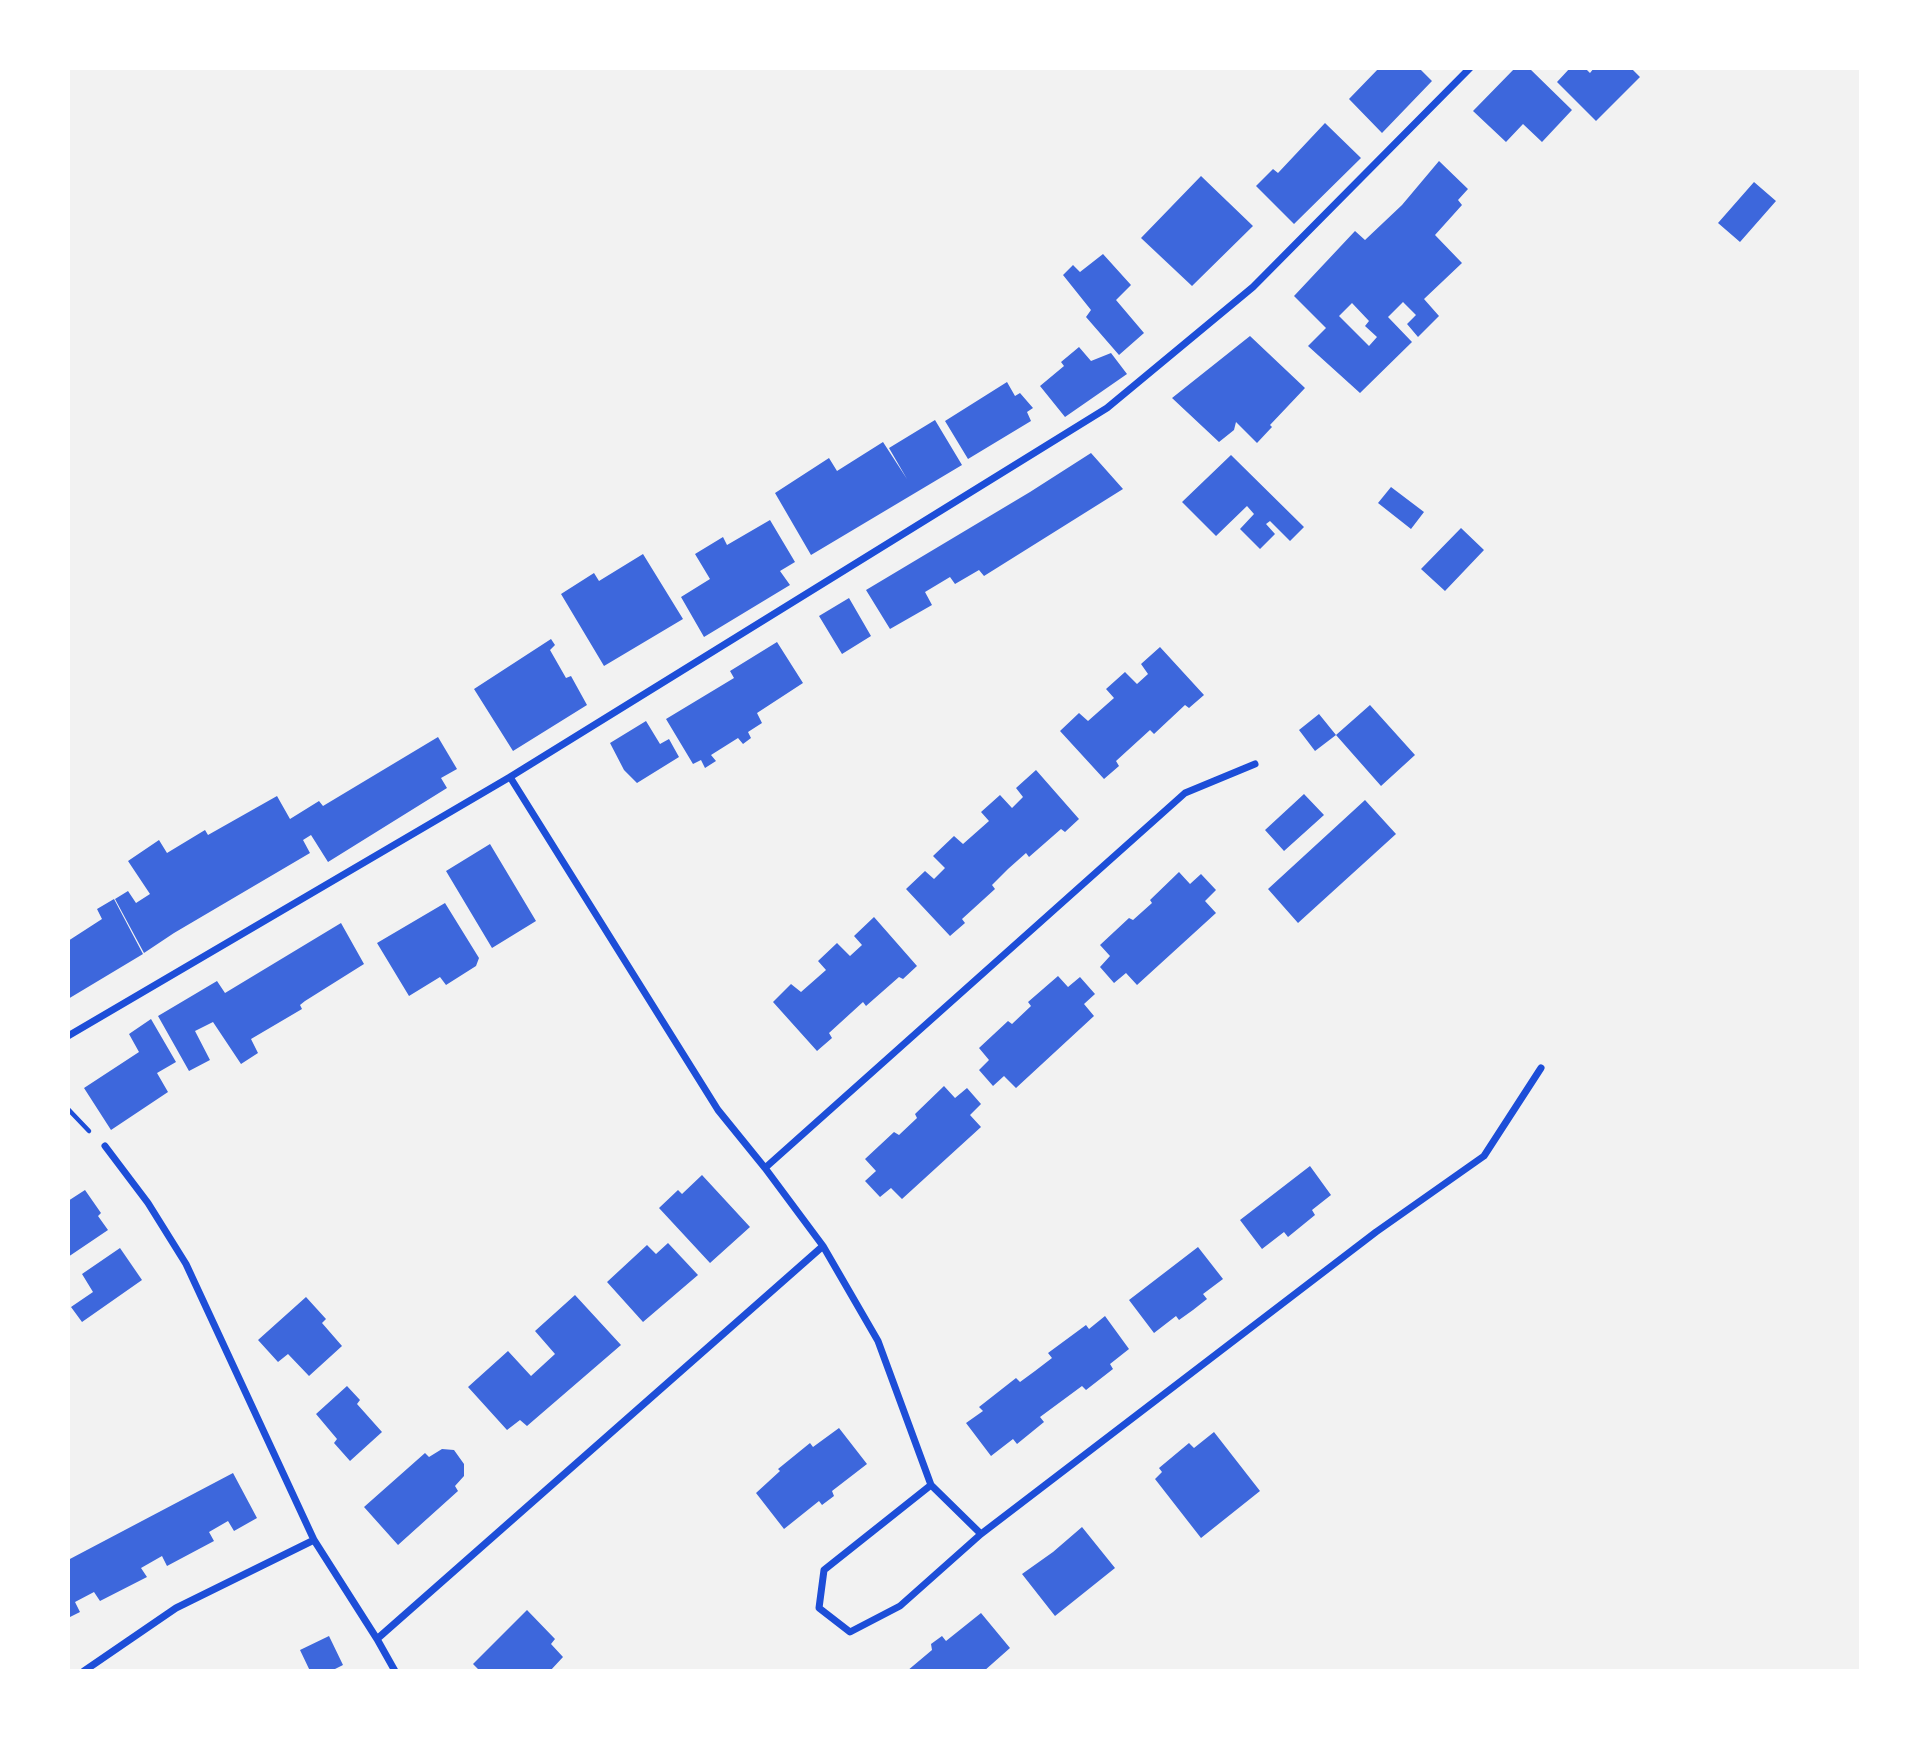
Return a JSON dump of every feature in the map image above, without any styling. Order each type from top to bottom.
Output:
[{"type":"street","points":[[68,1036],[510,777],[1107,408],[1253,287],[1470,68]]},
{"type":"street","points":[[765,1168],[1185,793],[1255,764]]},
{"type":"street","points":[[510,777],[718,1110],[823,1246],[877,1341],[931,1485],[981,1534]]},
{"type":"street","points":[[931,1485],[824,1570],[819,1608],[850,1632],[900,1606],[981,1534],[1377,1232],[1484,1156],[1541,1068]]},
{"type":"street","points":[[105,1146],[148,1203],[186,1264],[313,1540],[395,1671]]},
{"type":"street","points":[[377,1639],[823,1246]]},
{"type":"street","points":[[84,1671],[176,1608],[313,1540]]},
{"type":"path","points":[[68,1109],[105,1146]]},
{"type":"building","points":[[1379,68],[1419,68],[1432,81],[1382,133],[1349,99]]},
{"type":"building","points":[[1515,68],[1529,68],[1572,110],[1542,142],[1523,124],[1506,142],[1473,111]]},
{"type":"building","points":[[1570,68],[1585,68],[1590,73],[1594,68],[1631,68],[1640,77],[1596,121],[1557,82]]},
{"type":"building","points":[[1325,123],[1361,158],[1294,224],[1256,186],[1273,169],[1278,173]]},
{"type":"building","points":[[1439,161],[1468,189],[1458,200],[1462,205],[1435,235],[1462,263],[1424,299],[1439,316],[1418,337],[1407,324],[1416,315],[1403,302],[1388,317],[1412,342],[1360,393],[1308,346],[1326,328],[1294,296],[1355,231],[1365,240],[1402,205]],"holes":[[[1352,303],[1369,321],[1365,326],[1377,337],[1369,346],[1339,316]]]},
{"type":"building","points":[[1201,176],[1253,226],[1192,286],[1141,238]]},
{"type":"building","points":[[1754,182],[1776,201],[1740,242],[1718,223]]},
{"type":"building","points":[[1103,254],[1131,285],[1116,300],[1144,333],[1119,355],[1086,317],[1091,310],[1063,275],[1073,265],[1080,272]]},
{"type":"building","points":[[1250,336],[1305,388],[1257,443],[1236,422],[1234,430],[1219,442],[1172,398]]},
{"type":"building","points":[[1079,347],[1091,361],[1111,353],[1127,374],[1065,417],[1040,386],[1064,366],[1061,362]]},
{"type":"building","points":[[1007,382],[1015,396],[1020,393],[1033,408],[1027,412],[1031,421],[968,459],[945,421]]},
{"type":"building","points":[[935,420],[962,465],[811,555],[775,493],[829,458],[837,471],[883,442],[907,479],[889,448]]},
{"type":"building","points":[[1091,453],[1123,489],[984,576],[979,570],[955,584],[950,577],[925,592],[932,605],[890,629],[866,590]]},
{"type":"building","points":[[1231,455],[1304,527],[1290,541],[1270,521],[1266,524],[1275,534],[1260,549],[1240,529],[1254,514],[1247,506],[1216,536],[1182,502]]},
{"type":"building","points":[[1391,487],[1424,512],[1411,529],[1378,503]]},
{"type":"building","points":[[770,520],[795,562],[780,571],[790,585],[704,637],[681,597],[710,579],[695,554],[723,537],[727,545]]},
{"type":"building","points":[[1461,528],[1484,550],[1445,591],[1421,569]]},
{"type":"building","points":[[643,554],[683,619],[604,666],[561,594],[594,573],[599,581]]},
{"type":"building","points":[[849,598],[871,636],[842,654],[819,616]]},
{"type":"building","points":[[551,639],[555,645],[550,650],[566,678],[571,676],[587,705],[513,751],[474,689]]},
{"type":"building","points":[[777,642],[803,683],[757,713],[762,723],[748,732],[751,738],[743,744],[738,738],[711,755],[716,761],[705,768],[701,760],[693,764],[666,719],[734,678],[730,671]]},
{"type":"building","points":[[1160,647],[1204,695],[1189,708],[1185,705],[1154,734],[1150,730],[1116,761],[1119,766],[1104,779],[1060,731],[1079,713],[1088,721],[1114,698],[1106,689],[1125,672],[1137,684],[1148,674],[1141,664]]},
{"type":"building","points":[[1370,705],[1415,755],[1381,786],[1336,735]]},
{"type":"building","points":[[1319,714],[1336,735],[1315,751],[1299,730]]},
{"type":"building","points":[[646,721],[660,744],[669,739],[679,757],[637,783],[624,770],[610,743]]},
{"type":"building","points":[[438,737],[457,769],[441,778],[447,788],[328,862],[311,835],[303,840],[310,853],[144,953],[115,899],[128,891],[136,903],[150,894],[128,861],[159,840],[167,853],[205,830],[208,835],[277,796],[290,819],[319,801],[323,806]]},
{"type":"building","points":[[1036,770],[1079,819],[1065,832],[1061,829],[1029,857],[1026,853],[1008,869],[992,885],[995,889],[962,919],[965,923],[950,936],[906,889],[925,871],[934,879],[945,868],[933,856],[954,836],[963,844],[989,821],[981,812],[1000,795],[1012,808],[1023,797],[1016,788]]},
{"type":"building","points":[[1304,794],[1324,815],[1284,851],[1265,830]]},
{"type":"building","points":[[1365,800],[1396,834],[1298,923],[1268,889]]},
{"type":"building","points":[[490,844],[536,921],[492,948],[446,871]]},
{"type":"building","points":[[1179,872],[1190,884],[1201,874],[1216,890],[1205,901],[1216,913],[1137,985],[1126,973],[1114,983],[1100,967],[1110,956],[1100,945],[1129,918],[1133,920],[1152,903],[1150,900]]},
{"type":"building","points":[[114,899],[143,954],[68,999],[68,941],[102,919],[97,909]]},
{"type":"building","points":[[445,903],[479,958],[476,966],[446,985],[440,977],[409,996],[377,943]]},
{"type":"building","points":[[874,917],[917,966],[903,979],[899,977],[866,1006],[863,1002],[829,1033],[832,1038],[817,1051],[773,1002],[791,984],[801,992],[826,970],[818,961],[837,943],[850,956],[862,945],[854,936]]},
{"type":"building","points":[[341,923],[364,964],[305,1001],[300,1005],[302,1009],[251,1039],[258,1053],[241,1064],[213,1022],[195,1031],[210,1060],[189,1071],[158,1016],[217,981],[225,993]]},
{"type":"building","points":[[1058,976],[1068,987],[1080,977],[1095,994],[1084,1004],[1094,1016],[1016,1088],[1004,1076],[993,1086],[979,1070],[989,1060],[979,1048],[1008,1021],[1012,1024],[1031,1006],[1028,1002]]},
{"type":"building","points":[[151,1019],[176,1062],[157,1073],[168,1092],[111,1130],[84,1088],[139,1052],[129,1034]]},
{"type":"building","points":[[944,1086],[955,1098],[967,1088],[981,1104],[970,1115],[981,1127],[902,1199],[891,1188],[880,1197],[865,1181],[876,1171],[865,1159],[894,1132],[899,1135],[917,1118],[915,1114]]},
{"type":"building","points":[[1310,1166],[1331,1195],[1312,1210],[1315,1215],[1288,1237],[1284,1232],[1262,1249],[1240,1220]]},
{"type":"building","points":[[702,1175],[750,1227],[710,1263],[659,1208],[678,1190],[682,1194]]},
{"type":"building","points":[[85,1190],[101,1213],[98,1216],[108,1230],[68,1257],[68,1201]]},
{"type":"building","points":[[668,1243],[698,1275],[643,1322],[607,1282],[647,1245],[656,1254]]},
{"type":"building","points":[[1198,1247],[1223,1279],[1203,1294],[1207,1299],[1193,1310],[1179,1320],[1176,1316],[1154,1333],[1129,1300]]},
{"type":"building","points":[[120,1248],[142,1280],[82,1322],[71,1307],[93,1292],[82,1274]]},
{"type":"building","points":[[575,1295],[621,1345],[527,1426],[520,1420],[507,1430],[468,1387],[508,1351],[531,1376],[555,1354],[535,1331]]},
{"type":"building","points":[[306,1297],[326,1319],[322,1323],[342,1346],[309,1376],[288,1354],[278,1362],[258,1340]]},
{"type":"building","points":[[1105,1316],[1129,1349],[1110,1364],[1113,1369],[1086,1390],[1082,1386],[1040,1417],[1044,1422],[1017,1444],[1013,1439],[991,1456],[966,1423],[983,1411],[979,1407],[1016,1378],[1020,1382],[1052,1358],[1048,1353],[1086,1325],[1089,1329]]},
{"type":"building","points":[[347,1386],[360,1400],[357,1404],[382,1432],[350,1461],[334,1443],[337,1439],[316,1414]]},
{"type":"building","points":[[839,1428],[867,1464],[832,1491],[834,1496],[822,1505],[819,1501],[784,1529],[756,1493],[780,1471],[778,1469],[810,1443],[813,1447]]},
{"type":"building","points":[[1214,1432],[1260,1491],[1201,1538],[1155,1479],[1162,1472],[1159,1468],[1189,1443],[1194,1448]]},
{"type":"building","points":[[442,1449],[454,1450],[464,1464],[464,1476],[455,1486],[458,1491],[398,1545],[364,1507],[425,1453],[429,1457]]},
{"type":"building","points":[[233,1473],[257,1518],[234,1531],[228,1521],[209,1532],[214,1541],[167,1566],[162,1556],[141,1568],[147,1577],[100,1601],[94,1592],[75,1602],[80,1612],[68,1618],[68,1560]]},
{"type":"building","points":[[1082,1527],[1115,1568],[1055,1616],[1022,1574]]},
{"type":"building","points":[[527,1610],[555,1639],[551,1644],[563,1657],[550,1671],[480,1671],[473,1664]]},
{"type":"building","points":[[981,1613],[1010,1648],[984,1671],[907,1671],[932,1650],[931,1644],[942,1636],[946,1641]]},
{"type":"building","points":[[329,1636],[343,1665],[331,1671],[310,1671],[300,1650]]}]
